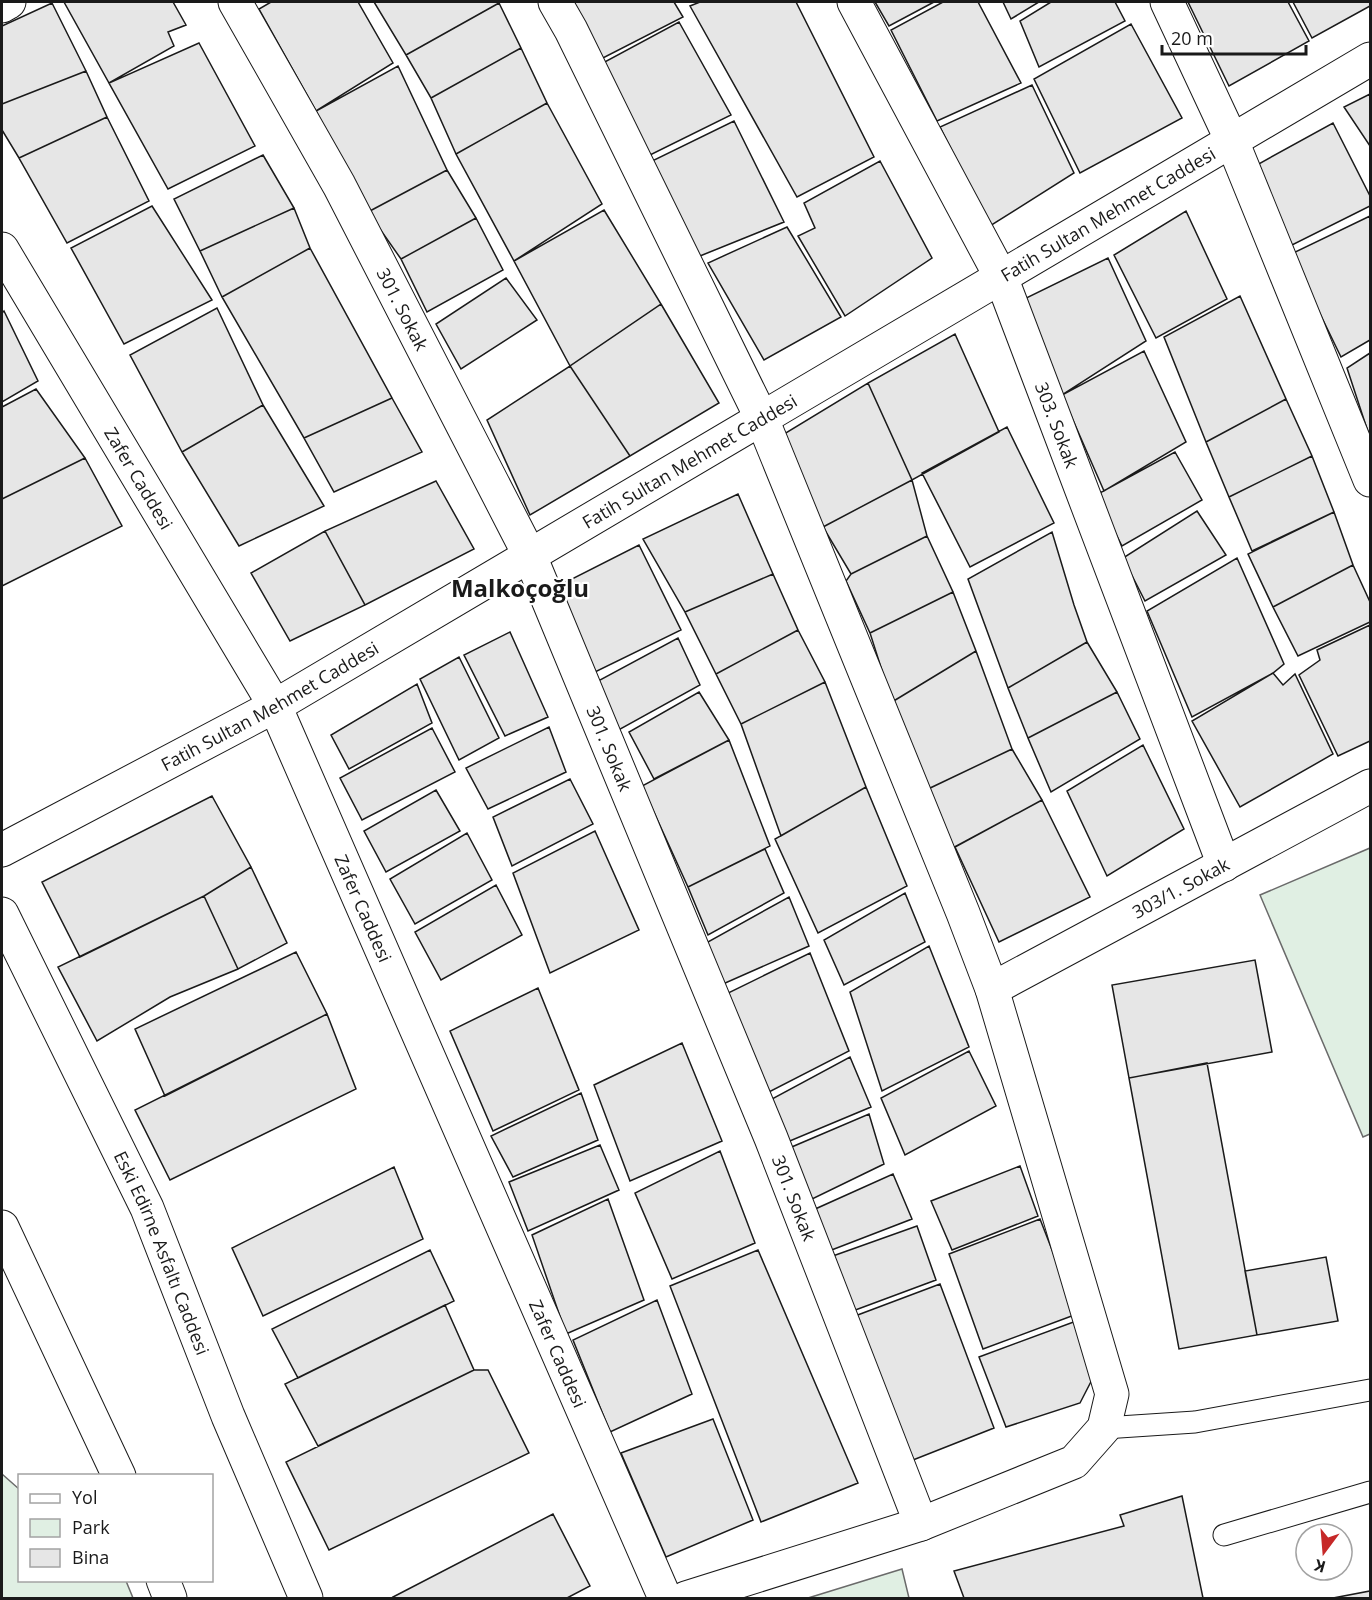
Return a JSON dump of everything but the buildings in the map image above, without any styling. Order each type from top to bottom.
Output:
[{"type":"street","points":[[2,6],[9,2]]},
{"type":"street","name":"301. Sokak","points":[[235,2],[339,185],[530,556],[771,1138],[921,1524]]},
{"type":"street","points":[[555,2],[572,30],[762,419],[963,912],[992,989],[1112,1394],[1104,1428],[1074,1462],[921,1524],[686,1599]]},
{"type":"street","name":"303. Sokak","points":[[854,2],[1001,277],[1224,865]]},
{"type":"street","points":[[1167,2],[1232,141],[1371,480]]},
{"type":"street","name":"Fatih Sultan Mehmet Caddesi","points":[[2,850],[275,706],[1371,59]]},
{"type":"street","name":"Zafer Caddesi","points":[[2,249],[275,706],[665,1599]]},
{"type":"street","name":"303/1. Sokak","points":[[992,989],[1371,786]]},
{"type":"street","name":"Eski Edirne Asfaltı Caddesi","points":[[2,914],[147,1208],[228,1416],[306,1599]]},
{"type":"street","points":[[2,1227],[118,1474]]},
{"type":"street","points":[[163,1582],[171,1599]]},
{"type":"lane","points":[[1104,1428],[1195,1422],[1371,1390]]},
{"type":"lane","points":[[1224,1534],[1371,1492]]},
{"type":"green space","points":[[1370,848],[1370,1134],[1363,1137],[1260,895]]},
{"type":"green space","points":[[2,1474],[18,1488],[18,1582],[126,1582],[133,1598],[2,1598]]},
{"type":"green space","points":[[902,1569],[909,1598],[808,1598]]},
{"type":"district","name":"Malkoçoğlu","points":[[520,587]]}]
